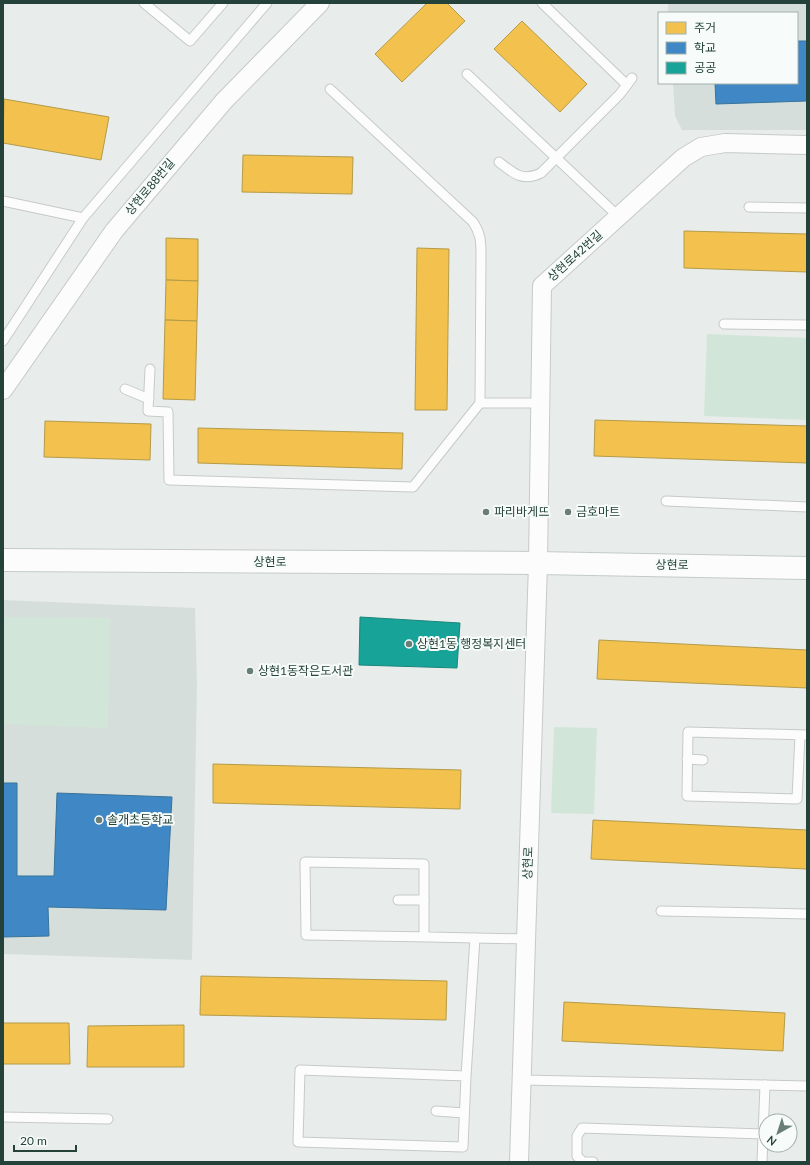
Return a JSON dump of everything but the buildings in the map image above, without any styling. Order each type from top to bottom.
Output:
[{"type":"street","name":"상현로88번길","points":[[3,390],[114,231],[224,101],[320,3]]},
{"type":"street","name":"상현로42번길","points":[[538,563],[542,286],[683,158],[700,147],[725,143],[807,145]]},
{"type":"street","name":"상현로","points":[[3,560],[538,563],[807,568]]},
{"type":"street","name":"상현로","points":[[519,1162],[538,563]]},
{"type":"lane","points":[[144,3],[190,41],[223,3]]},
{"type":"lane","points":[[3,341],[83,218],[264,4]]},
{"type":"lane","points":[[499,162],[511,172],[521,177],[533,177],[542,173],[630,82],[542,4]]},
{"type":"lane","points":[[467,74],[619,217]]},
{"type":"lane","points":[[150,369],[148,411],[168,412],[169,480],[413,487],[480,403],[481,241],[479,231],[473,222],[330,89]]},
{"type":"lane","points":[[3,201],[83,218]]},
{"type":"lane","points":[[749,207],[807,208]]},
{"type":"lane","points":[[724,324],[807,325]]},
{"type":"lane","points":[[125,389],[149,399]]},
{"type":"lane","points":[[480,403],[540,403]]},
{"type":"lane","points":[[666,501],[807,507]]},
{"type":"lane","points":[[688,732],[804,735],[797,799],[686,796],[688,732]]},
{"type":"lane","points":[[687,759],[703,760]]},
{"type":"lane","points":[[424,937],[424,864],[305,862],[306,935],[526,939]]},
{"type":"lane","points":[[398,900],[424,900]]},
{"type":"lane","points":[[660,911],[807,914]]},
{"type":"lane","points":[[466,1076],[300,1070],[298,1142],[463,1147],[475,938]]},
{"type":"lane","points":[[522,1080],[807,1086]]},
{"type":"lane","points":[[764,1113],[765,1085]]},
{"type":"lane","points":[[436,1111],[464,1113]]},
{"type":"lane","points":[[3,1117],[108,1119]]},
{"type":"lane","points":[[593,1162],[582,1162],[576,1156],[577,1136],[582,1128],[758,1134]]},
{"type":"shaded area","points":[[668,3],[807,3],[807,130],[682,130],[675,116],[673,84],[798,84],[798,12],[668,12]]},
{"type":"shaded area","name":"솔개초등학교","points":[[3,600],[195,608],[197,685],[192,960],[3,954]]},
{"type":"green space","points":[[707,334],[807,338],[807,420],[704,416]]},
{"type":"green space","points":[[3,617],[110,618],[108,728],[3,724]]},
{"type":"green space","points":[[554,727],[597,728],[594,814],[551,813]]},
{"type":"place","name":"파리바게뜨","points":[[486,512]]},
{"type":"place","name":"금호마트","points":[[568,512]]},
{"type":"place","name":"상현1동 행정복지센터","points":[[409,644]]},
{"type":"place","name":"상현1동작은도서관","points":[[250,671]]},
{"type":"place","name":"솔개초등학교","points":[[99,820]]}]
